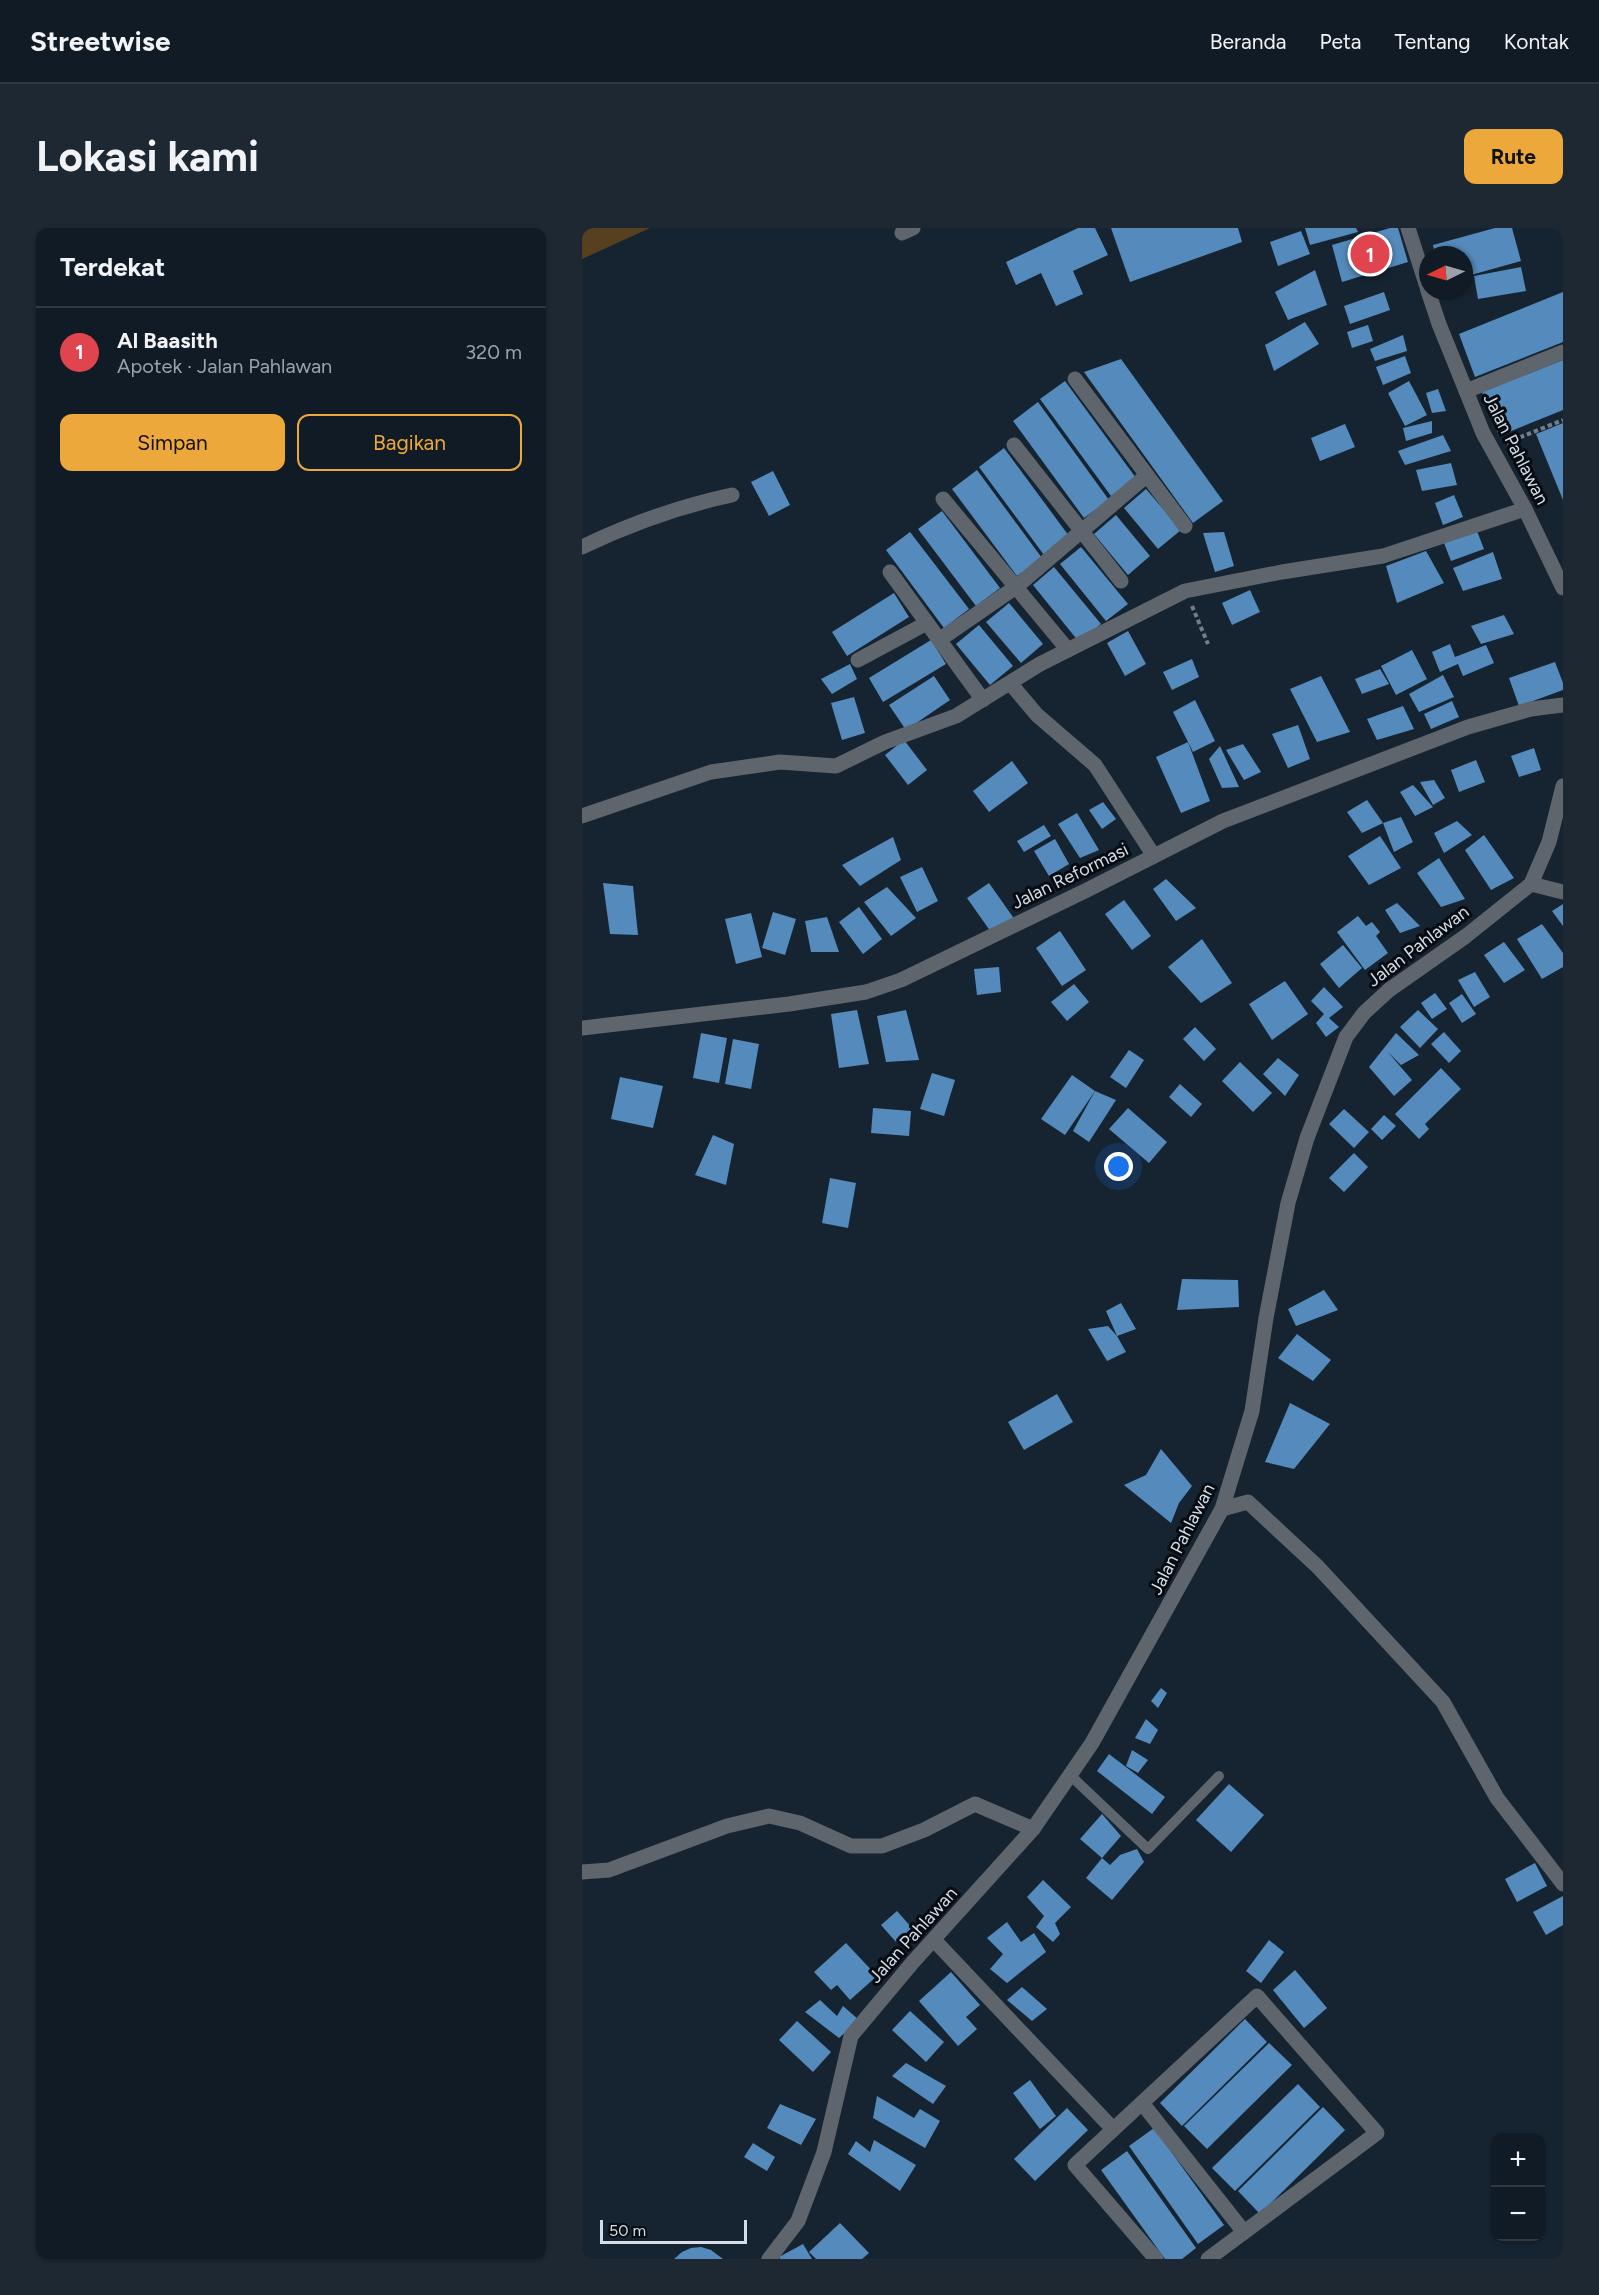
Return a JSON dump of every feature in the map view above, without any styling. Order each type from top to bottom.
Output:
[{"type":"street","name":"Jalan Pahlawan","points":[[1408,228],[1419,263]]},
{"type":"street","name":"Jalan Pahlawan","points":[[1431,300],[1438,324],[1483,434],[1525,509],[1563,588]]},
{"type":"street","points":[[1466,392],[1563,352]]},
{"type":"street","points":[[1075,379],[1185,526]]},
{"type":"street","points":[[1014,445],[1121,581]]},
{"type":"street","points":[[939,640],[1016,587],[1146,476]]},
{"type":"street","points":[[582,547],[616,531],[691,503],[732,495]]},
{"type":"street","points":[[943,499],[1068,650]]},
{"type":"street","points":[[582,816],[711,772],[780,762],[836,766],[885,742],[956,716],[1010,682],[1068,650],[1185,591],[1282,572],[1383,556],[1525,509]]},
{"type":"street","points":[[890,572],[983,700]]},
{"type":"street","points":[[858,660],[927,623]]},
{"type":"street","points":[[1010,682],[1037,715],[1095,765],[1154,856]]},
{"type":"street","name":"Jalan Reformasi","points":[[582,1028],[789,1004],[866,992],[901,980],[1223,821],[1468,727],[1530,709],[1563,705]]},
{"type":"street","name":"Jalan Pahlawan","points":[[769,2259],[798,2221],[824,2152],[852,2036],[1033,1828],[1092,1743],[1222,1509],[1252,1411],[1266,1318],[1288,1203],[1311,1128],[1346,1037],[1364,1013],[1389,990],[1466,936],[1530,884],[1549,842],[1563,786]]},
{"type":"street","points":[[1530,884],[1563,892]]},
{"type":"street","points":[[1222,1509],[1248,1502],[1318,1567],[1443,1702],[1497,1798],[1563,1884]]},
{"type":"street","points":[[582,1872],[609,1870],[727,1827],[769,1816],[800,1823],[851,1846],[882,1846],[924,1830],[975,1804],[1033,1828]]},
{"type":"street","points":[[934,1940],[1113,2129]]},
{"type":"street","points":[[1156,2259],[1075,2165],[1257,1996],[1377,2133],[1208,2259]]},
{"type":"street","points":[[1142,2103],[1244,2232]]},
{"type":"lane","points":[[1070,1775],[1148,1849],[1219,1776]]},
{"type":"path","points":[[1491,448],[1563,420]]},
{"type":"path","points":[[1185,591],[1208,644]]},
{"type":"shaded area","points":[[582,228],[650,228],[582,259]]},
{"type":"building","points":[[1078,228],[1095,228],[1108,255],[1073,271],[1083,294],[1056,306],[1041,273],[1016,285],[1006,262]]},
{"type":"building","points":[[1111,228],[1238,228],[1242,242],[1130,282]]},
{"type":"building","points":[[1305,228],[1356,228],[1358,232],[1310,245]]},
{"type":"building","points":[[1390,228],[1398,228],[1408,262],[1342,282],[1332,245]]},
{"type":"building","points":[[1495,228],[1512,228],[1521,261],[1473,274],[1473,246],[1433,245]]},
{"type":"building","points":[[1301,231],[1310,254],[1278,266],[1270,242]]},
{"type":"building","points":[[1521,267],[1526,291],[1478,299],[1474,276]]},
{"type":"building","points":[[1315,270],[1327,305],[1288,320],[1275,292]]},
{"type":"building","points":[[1384,292],[1390,310],[1350,324],[1344,306]]},
{"type":"building","points":[[1563,292],[1563,342],[1475,377],[1459,334]]},
{"type":"building","points":[[1305,322],[1319,344],[1274,371],[1265,345]]},
{"type":"building","points":[[1368,325],[1373,341],[1352,348],[1347,332]]},
{"type":"building","points":[[1403,335],[1407,351],[1375,361],[1370,349]]},
{"type":"building","points":[[1405,356],[1411,373],[1383,385],[1376,367]]},
{"type":"building","points":[[1121,359],[1223,501],[1193,523],[1084,372]]},
{"type":"building","points":[[1563,360],[1563,410],[1499,436],[1482,392]]},
{"type":"building","points":[[1065,381],[1136,478],[1111,496],[1040,399]]},
{"type":"building","points":[[1409,381],[1427,415],[1405,426],[1388,393]]},
{"type":"building","points":[[1438,389],[1446,411],[1432,413],[1426,393]]},
{"type":"building","points":[[1038,402],[1109,500],[1084,518],[1013,421]]},
{"type":"building","points":[[1432,421],[1432,433],[1406,441],[1403,428]]},
{"type":"building","points":[[1563,423],[1563,500],[1536,434]]},
{"type":"building","points":[[1345,424],[1355,447],[1320,461],[1311,438]]},
{"type":"building","points":[[1443,435],[1451,451],[1405,465],[1398,451]]},
{"type":"building","points":[[1004,448],[1069,536],[1044,555],[979,467]]},
{"type":"building","points":[[1451,463],[1457,485],[1422,491],[1416,470]]},
{"type":"building","points":[[977,470],[1042,558],[1017,576],[952,489]]},
{"type":"building","points":[[773,471],[790,505],[769,516],[751,482]]},
{"type":"building","points":[[1146,489],[1181,530],[1158,549],[1124,508]]},
{"type":"building","points":[[1454,495],[1463,517],[1443,525],[1435,503]]},
{"type":"building","points":[[942,511],[1000,588],[976,606],[918,529]]},
{"type":"building","points":[[1116,515],[1150,556],[1128,575],[1094,534]]},
{"type":"building","points":[[1475,526],[1484,549],[1451,561],[1442,538]]},
{"type":"building","points":[[910,532],[969,609],[944,628],[886,550]]},
{"type":"building","points":[[1224,532],[1234,566],[1215,572],[1203,533]]},
{"type":"building","points":[[1081,547],[1128,604],[1106,621],[1060,564]]},
{"type":"building","points":[[1426,551],[1444,583],[1397,603],[1386,566]]},
{"type":"building","points":[[1493,552],[1502,579],[1463,591],[1453,568]]},
{"type":"building","points":[[1054,567],[1101,624],[1079,642],[1033,585]]},
{"type":"building","points":[[1250,590],[1260,612],[1232,625],[1222,603]]},
{"type":"building","points":[[894,593],[909,617],[847,656],[832,632]]},
{"type":"building","points":[[1009,603],[1043,644],[1021,663],[986,622]]},
{"type":"building","points":[[1504,615],[1514,634],[1481,644],[1471,626]]},
{"type":"building","points":[[979,625],[1013,666],[990,685],[956,644]]},
{"type":"building","points":[[1128,631],[1146,664],[1125,676],[1107,643]]},
{"type":"building","points":[[931,640],[946,664],[883,702],[869,678]]},
{"type":"building","points":[[1450,644],[1455,657],[1486,645],[1494,663],[1463,676],[1458,664],[1440,672],[1432,652]]},
{"type":"building","points":[[1412,650],[1427,679],[1396,695],[1381,666]]},
{"type":"building","points":[[1192,659],[1199,677],[1172,690],[1163,672]]},
{"type":"building","points":[[1555,662],[1563,683],[1563,690],[1519,706],[1509,678]]},
{"type":"building","points":[[850,664],[857,679],[832,694],[821,679]]},
{"type":"building","points":[[1380,669],[1389,684],[1362,694],[1355,679]]},
{"type":"building","points":[[1443,675],[1454,697],[1419,712],[1409,694]]},
{"type":"building","points":[[934,676],[950,700],[906,730],[889,705]]},
{"type":"building","points":[[1321,676],[1350,732],[1317,742],[1290,689]]},
{"type":"building","points":[[854,697],[865,733],[842,740],[831,703]]},
{"type":"building","points":[[1195,700],[1215,741],[1193,752],[1173,712]]},
{"type":"building","points":[[1452,701],[1459,717],[1431,729],[1424,714]]},
{"type":"building","points":[[1403,706],[1414,729],[1377,740],[1367,719]]},
{"type":"building","points":[[1298,725],[1310,759],[1288,768],[1272,734]]},
{"type":"building","points":[[904,740],[927,770],[908,785],[885,755]]},
{"type":"building","points":[[1188,742],[1210,801],[1181,813],[1156,757]]},
{"type":"building","points":[[1243,744],[1261,772],[1244,780],[1226,750]]},
{"type":"building","points":[[1220,746],[1239,787],[1222,788],[1209,759]]},
{"type":"building","points":[[1534,748],[1541,770],[1519,777],[1511,756]]},
{"type":"building","points":[[1476,760],[1485,782],[1459,792],[1451,770]]},
{"type":"building","points":[[1012,761],[1028,783],[989,812],[973,791]]},
{"type":"building","points":[[1434,780],[1445,798],[1433,805],[1420,782]]},
{"type":"building","points":[[1413,785],[1433,807],[1415,816],[1400,792]]},
{"type":"building","points":[[1367,800],[1383,823],[1362,833],[1347,812]]},
{"type":"building","points":[[1103,802],[1116,819],[1102,829],[1089,810]]},
{"type":"building","points":[[1077,813],[1099,850],[1080,858],[1058,824]]},
{"type":"building","points":[[1401,817],[1413,842],[1394,852],[1383,823]]},
{"type":"building","points":[[1457,821],[1472,835],[1444,853],[1434,833]]},
{"type":"building","points":[[1044,825],[1051,836],[1024,852],[1017,841]]},
{"type":"building","points":[[1484,835],[1514,878],[1491,890],[1465,850]]},
{"type":"building","points":[[1380,836],[1401,868],[1369,885],[1348,856]]},
{"type":"building","points":[[893,837],[901,860],[860,886],[842,865]]},
{"type":"building","points":[[1055,839],[1069,864],[1049,876],[1034,851]]},
{"type":"building","points":[[1439,858],[1465,899],[1441,907],[1417,873]]},
{"type":"building","points":[[922,867],[938,901],[917,912],[900,877]]},
{"type":"building","points":[[1166,879],[1196,908],[1176,921],[1153,889]]},
{"type":"building","points":[[603,883],[633,886],[638,935],[610,934]]},
{"type":"building","points":[[989,883],[1015,920],[993,935],[967,898]]},
{"type":"building","points":[[887,887],[916,918],[891,936],[864,902]]},
{"type":"building","points":[[1124,900],[1151,936],[1132,950],[1105,914]]},
{"type":"building","points":[[1397,903],[1420,926],[1400,933],[1385,910]]},
{"type":"building","points":[[1563,904],[1563,926],[1552,911]]},
{"type":"building","points":[[859,907],[882,939],[863,954],[839,922]]},
{"type":"building","points":[[773,912],[796,919],[785,955],[762,948]]},
{"type":"building","points":[[751,913],[762,957],[736,964],[725,919]]},
{"type":"building","points":[[1358,916],[1366,926],[1372,922],[1380,932],[1376,936],[1388,953],[1365,970],[1337,932]]},
{"type":"building","points":[[827,917],[839,952],[811,952],[805,921]]},
{"type":"building","points":[[1542,924],[1563,953],[1563,967],[1542,979],[1517,939]]},
{"type":"building","points":[[1060,931],[1086,970],[1062,986],[1036,948]]},
{"type":"building","points":[[1202,939],[1232,983],[1201,1003],[1168,967]]},
{"type":"building","points":[[1504,942],[1525,970],[1504,983],[1484,955]]},
{"type":"building","points":[[1343,945],[1362,968],[1339,988],[1320,964]]},
{"type":"building","points":[[999,967],[1001,992],[977,995],[974,969]]},
{"type":"building","points":[[1475,972],[1490,997],[1474,1007],[1458,980]]},
{"type":"building","points":[[1285,981],[1308,1014],[1272,1040],[1249,1004]]},
{"type":"building","points":[[1074,984],[1089,1002],[1067,1021],[1051,1002]]},
{"type":"building","points":[[1324,987],[1343,1007],[1329,1018],[1339,1027],[1326,1037],[1316,1023],[1324,1014],[1311,1001]]},
{"type":"building","points":[[1435,993],[1447,1009],[1432,1019],[1421,1003]]},
{"type":"building","points":[[1462,994],[1476,1014],[1462,1023],[1449,1003]]},
{"type":"building","points":[[857,1010],[869,1064],[839,1068],[831,1014]]},
{"type":"building","points":[[906,1010],[919,1060],[886,1062],[877,1016]]},
{"type":"building","points":[[1418,1010],[1438,1029],[1420,1048],[1400,1027]]},
{"type":"building","points":[[1195,1027],[1216,1049],[1204,1061],[1183,1039]]},
{"type":"building","points":[[1444,1032],[1461,1051],[1449,1063],[1431,1044]]},
{"type":"building","points":[[701,1033],[727,1038],[719,1083],[693,1078]]},
{"type":"building","points":[[1396,1033],[1419,1055],[1401,1065],[1387,1051],[1412,1080],[1394,1096],[1369,1067]]},
{"type":"building","points":[[733,1039],[759,1044],[751,1089],[725,1084]]},
{"type":"building","points":[[1129,1050],[1144,1060],[1126,1088],[1110,1077]]},
{"type":"building","points":[[1278,1058],[1299,1075],[1285,1096],[1263,1074]]},
{"type":"building","points":[[1240,1062],[1272,1093],[1253,1112],[1222,1081]]},
{"type":"building","points":[[1441,1068],[1461,1089],[1425,1124],[1429,1129],[1419,1139],[1395,1114]]},
{"type":"building","points":[[932,1073],[955,1080],[944,1116],[920,1109]]},
{"type":"building","points":[[1072,1075],[1095,1091],[1065,1135],[1041,1119]]},
{"type":"building","points":[[620,1077],[663,1086],[653,1128],[611,1119]]},
{"type":"building","points":[[1180,1084],[1202,1104],[1191,1117],[1169,1097]]},
{"type":"building","points":[[1095,1091],[1116,1100],[1089,1142],[1073,1131]]},
{"type":"building","points":[[873,1108],[911,1111],[909,1136],[871,1133]]},
{"type":"building","points":[[1128,1108],[1167,1142],[1149,1163],[1109,1129]]},
{"type":"building","points":[[1344,1109],[1369,1132],[1354,1148],[1329,1124]]},
{"type":"building","points":[[1384,1115],[1396,1126],[1382,1140],[1371,1129]]},
{"type":"building","points":[[713,1135],[734,1144],[726,1185],[695,1175]]},
{"type":"building","points":[[1354,1153],[1368,1167],[1344,1192],[1329,1178]]},
{"type":"building","points":[[830,1178],[856,1183],[848,1228],[822,1223]]},
{"type":"building","points":[[1182,1279],[1238,1280],[1239,1307],[1177,1310]]},
{"type":"building","points":[[1324,1290],[1338,1310],[1296,1326],[1288,1309]]},
{"type":"building","points":[[1121,1303],[1136,1329],[1117,1336],[1106,1311]]},
{"type":"building","points":[[1108,1326],[1126,1352],[1107,1361],[1088,1329]]},
{"type":"building","points":[[1297,1334],[1331,1360],[1313,1381],[1278,1358]]},
{"type":"building","points":[[1057,1394],[1073,1422],[1024,1450],[1008,1422]]},
{"type":"building","points":[[1290,1403],[1330,1424],[1294,1469],[1265,1462]]},
{"type":"building","points":[[1161,1449],[1192,1486],[1179,1503],[1171,1523],[1124,1485],[1146,1475]]},
{"type":"building","points":[[1161,1688],[1167,1693],[1158,1708],[1151,1701]]},
{"type":"building","points":[[1146,1719],[1158,1730],[1150,1744],[1135,1738]]},
{"type":"building","points":[[1132,1750],[1148,1760],[1138,1773],[1126,1766]]},
{"type":"building","points":[[1109,1754],[1165,1797],[1152,1814],[1097,1771]]},
{"type":"building","points":[[1229,1784],[1264,1815],[1231,1852],[1196,1820]]},
{"type":"building","points":[[1102,1814],[1121,1836],[1102,1858],[1080,1839]]},
{"type":"building","points":[[1137,1849],[1144,1862],[1112,1900],[1086,1878],[1102,1858],[1110,1865],[1120,1855]]},
{"type":"building","points":[[1535,1863],[1547,1886],[1517,1902],[1505,1879]]},
{"type":"building","points":[[1043,1880],[1071,1907],[1055,1923],[1060,1934],[1053,1942],[1036,1927],[1044,1916],[1027,1897]]},
{"type":"building","points":[[1563,1896],[1563,1925],[1546,1935],[1533,1912]]},
{"type":"building","points":[[897,1911],[912,1928],[896,1942],[881,1925]]},
{"type":"building","points":[[1007,1922],[1021,1942],[1034,1933],[1046,1952],[1007,1983],[990,1969],[1003,1954],[987,1938]]},
{"type":"building","points":[[1269,1940],[1284,1952],[1261,1983],[1246,1971]]},
{"type":"building","points":[[846,1943],[877,1976],[850,2000],[837,1985],[831,1990],[814,1972]]},
{"type":"building","points":[[1295,1970],[1327,2008],[1304,2028],[1273,1990]]},
{"type":"building","points":[[951,1972],[980,2005],[966,2017],[977,2029],[958,2046],[919,2001]]},
{"type":"building","points":[[1022,1987],[1047,2009],[1032,2021],[1007,2000]]},
{"type":"building","points":[[820,2000],[837,2016],[843,2006],[859,2020],[839,2038],[805,2012]]},
{"type":"building","points":[[910,2011],[944,2042],[926,2062],[892,2030]]},
{"type":"building","points":[[1245,2019],[1267,2042],[1182,2126],[1160,2103]]},
{"type":"building","points":[[797,2021],[831,2052],[813,2072],[779,2040]]},
{"type":"building","points":[[1269,2043],[1292,2065],[1207,2149],[1184,2126]]},
{"type":"building","points":[[906,2063],[946,2086],[933,2104],[892,2076]]},
{"type":"building","points":[[1030,2080],[1056,2116],[1040,2129],[1013,2093]]},
{"type":"building","points":[[1298,2084],[1320,2107],[1235,2191],[1212,2168]]},
{"type":"building","points":[[877,2096],[914,2118],[920,2109],[940,2121],[925,2148],[873,2118]]},
{"type":"building","points":[[780,2104],[816,2119],[801,2145],[767,2128]]},
{"type":"building","points":[[1323,2107],[1345,2130],[1260,2214],[1238,2191]]},
{"type":"building","points":[[1067,2108],[1088,2130],[1035,2181],[1014,2159]]},
{"type":"building","points":[[1154,2128],[1224,2225],[1198,2244],[1129,2146]]},
{"type":"building","points":[[874,2140],[916,2165],[900,2191],[848,2154],[856,2141],[870,2152]]},
{"type":"building","points":[[753,2143],[775,2157],[767,2171],[744,2157]]},
{"type":"building","points":[[1127,2151],[1196,2248],[1182,2259],[1165,2259],[1101,2170]]},
{"type":"building","points":[[840,2223],[869,2253],[862,2259],[816,2259],[809,2252]]},
{"type":"building","points":[[803,2244],[812,2259],[780,2259],[779,2257]]},
{"type":"building","points":[[701,2247],[711,2250],[723,2259],[674,2259],[691,2248]]},
{"type":"place","name":"Al Baasith","points":[[1370,254]]}]
